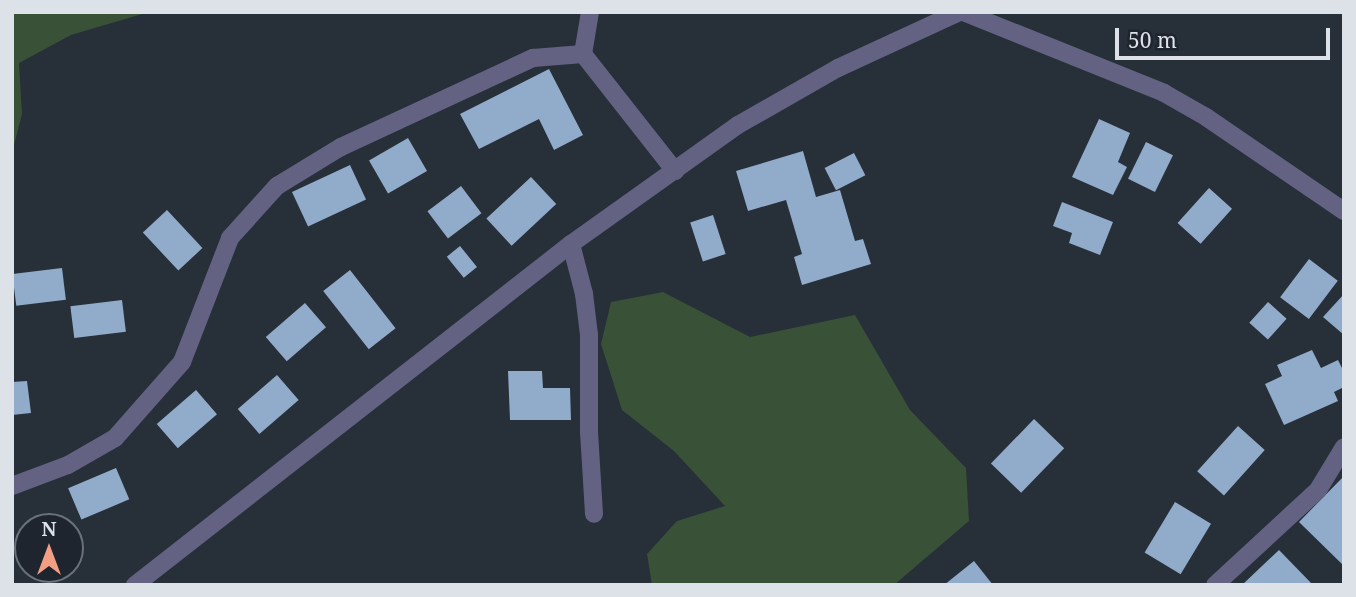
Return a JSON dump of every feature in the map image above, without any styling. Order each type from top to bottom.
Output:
[{"type":"street","points":[[590,12],[583,54],[676,171]]},
{"type":"street","points":[[135,585],[571,244],[738,125],[838,68],[962,12],[1164,93],[1206,117],[1344,211]]},
{"type":"street","points":[[12,486],[68,465],[115,438],[182,362],[230,238],[277,186],[341,148],[533,58],[583,54]]},
{"type":"street","points":[[571,244],[584,294],[589,335],[589,432],[594,514]]},
{"type":"street","points":[[1216,585],[1318,490],[1344,447]]},
{"type":"green space","points":[[12,12],[149,12],[71,35],[19,63],[22,114],[12,153]]},
{"type":"green space","points":[[663,292],[750,337],[855,315],[910,410],[966,468],[969,521],[894,585],[652,585],[647,554],[677,521],[725,506],[674,451],[622,410],[601,344],[611,302]]},
{"type":"building","points":[[549,69],[583,135],[554,150],[539,119],[479,149],[460,114]]},
{"type":"building","points":[[1099,119],[1130,133],[1118,162],[1127,167],[1113,195],[1072,177]]},
{"type":"building","points":[[408,138],[427,171],[388,193],[369,160]]},
{"type":"building","points":[[1146,142],[1173,155],[1155,192],[1128,179]]},
{"type":"building","points":[[803,151],[816,197],[840,190],[855,241],[863,239],[871,264],[802,285],[794,257],[802,254],[786,200],[748,211],[736,171]]},
{"type":"building","points":[[854,153],[865,175],[836,190],[825,168]]},
{"type":"building","points":[[350,165],[366,199],[308,226],[292,192]]},
{"type":"building","points":[[531,177],[556,204],[512,246],[486,219]]},
{"type":"building","points":[[461,186],[481,213],[448,238],[427,211]]},
{"type":"building","points":[[1209,188],[1232,209],[1201,244],[1178,223]]},
{"type":"building","points":[[1062,202],[1113,222],[1100,255],[1069,243],[1072,233],[1053,226]]},
{"type":"building","points":[[167,210],[202,248],[178,271],[143,233]]},
{"type":"building","points":[[713,215],[726,254],[703,261],[690,222]]},
{"type":"building","points":[[460,246],[477,267],[464,278],[447,257]]},
{"type":"building","points":[[1309,259],[1338,281],[1309,319],[1280,297]]},
{"type":"building","points":[[62,268],[66,300],[16,306],[12,274]]},
{"type":"building","points":[[350,270],[396,328],[369,349],[323,291]]},
{"type":"building","points":[[1344,294],[1344,335],[1323,317]]},
{"type":"building","points":[[122,300],[126,332],[74,338],[70,306]]},
{"type":"building","points":[[1268,302],[1287,319],[1268,340],[1249,323]]},
{"type":"building","points":[[305,303],[326,327],[287,361],[266,337]]},
{"type":"building","points":[[1312,350],[1321,368],[1338,360],[1344,372],[1344,387],[1334,392],[1338,401],[1284,425],[1265,384],[1282,376],[1277,365]]},
{"type":"building","points":[[508,371],[542,371],[543,388],[570,388],[571,420],[510,420]]},
{"type":"building","points":[[277,375],[299,400],[259,434],[238,409]]},
{"type":"building","points":[[27,381],[31,413],[12,415],[12,382]]},
{"type":"building","points":[[196,390],[217,414],[178,448],[157,424]]},
{"type":"building","points":[[1034,419],[1064,448],[1021,493],[991,464]]},
{"type":"building","points":[[1238,426],[1265,450],[1224,495],[1197,471]]},
{"type":"building","points":[[116,468],[129,499],[84,519],[84,513],[79,513],[68,488]]},
{"type":"building","points":[[1344,476],[1344,566],[1299,522]]},
{"type":"building","points":[[1175,502],[1211,524],[1181,574],[1145,553]]},
{"type":"building","points":[[1279,550],[1313,585],[1242,585]]},
{"type":"building","points":[[974,561],[993,585],[944,585]]}]
